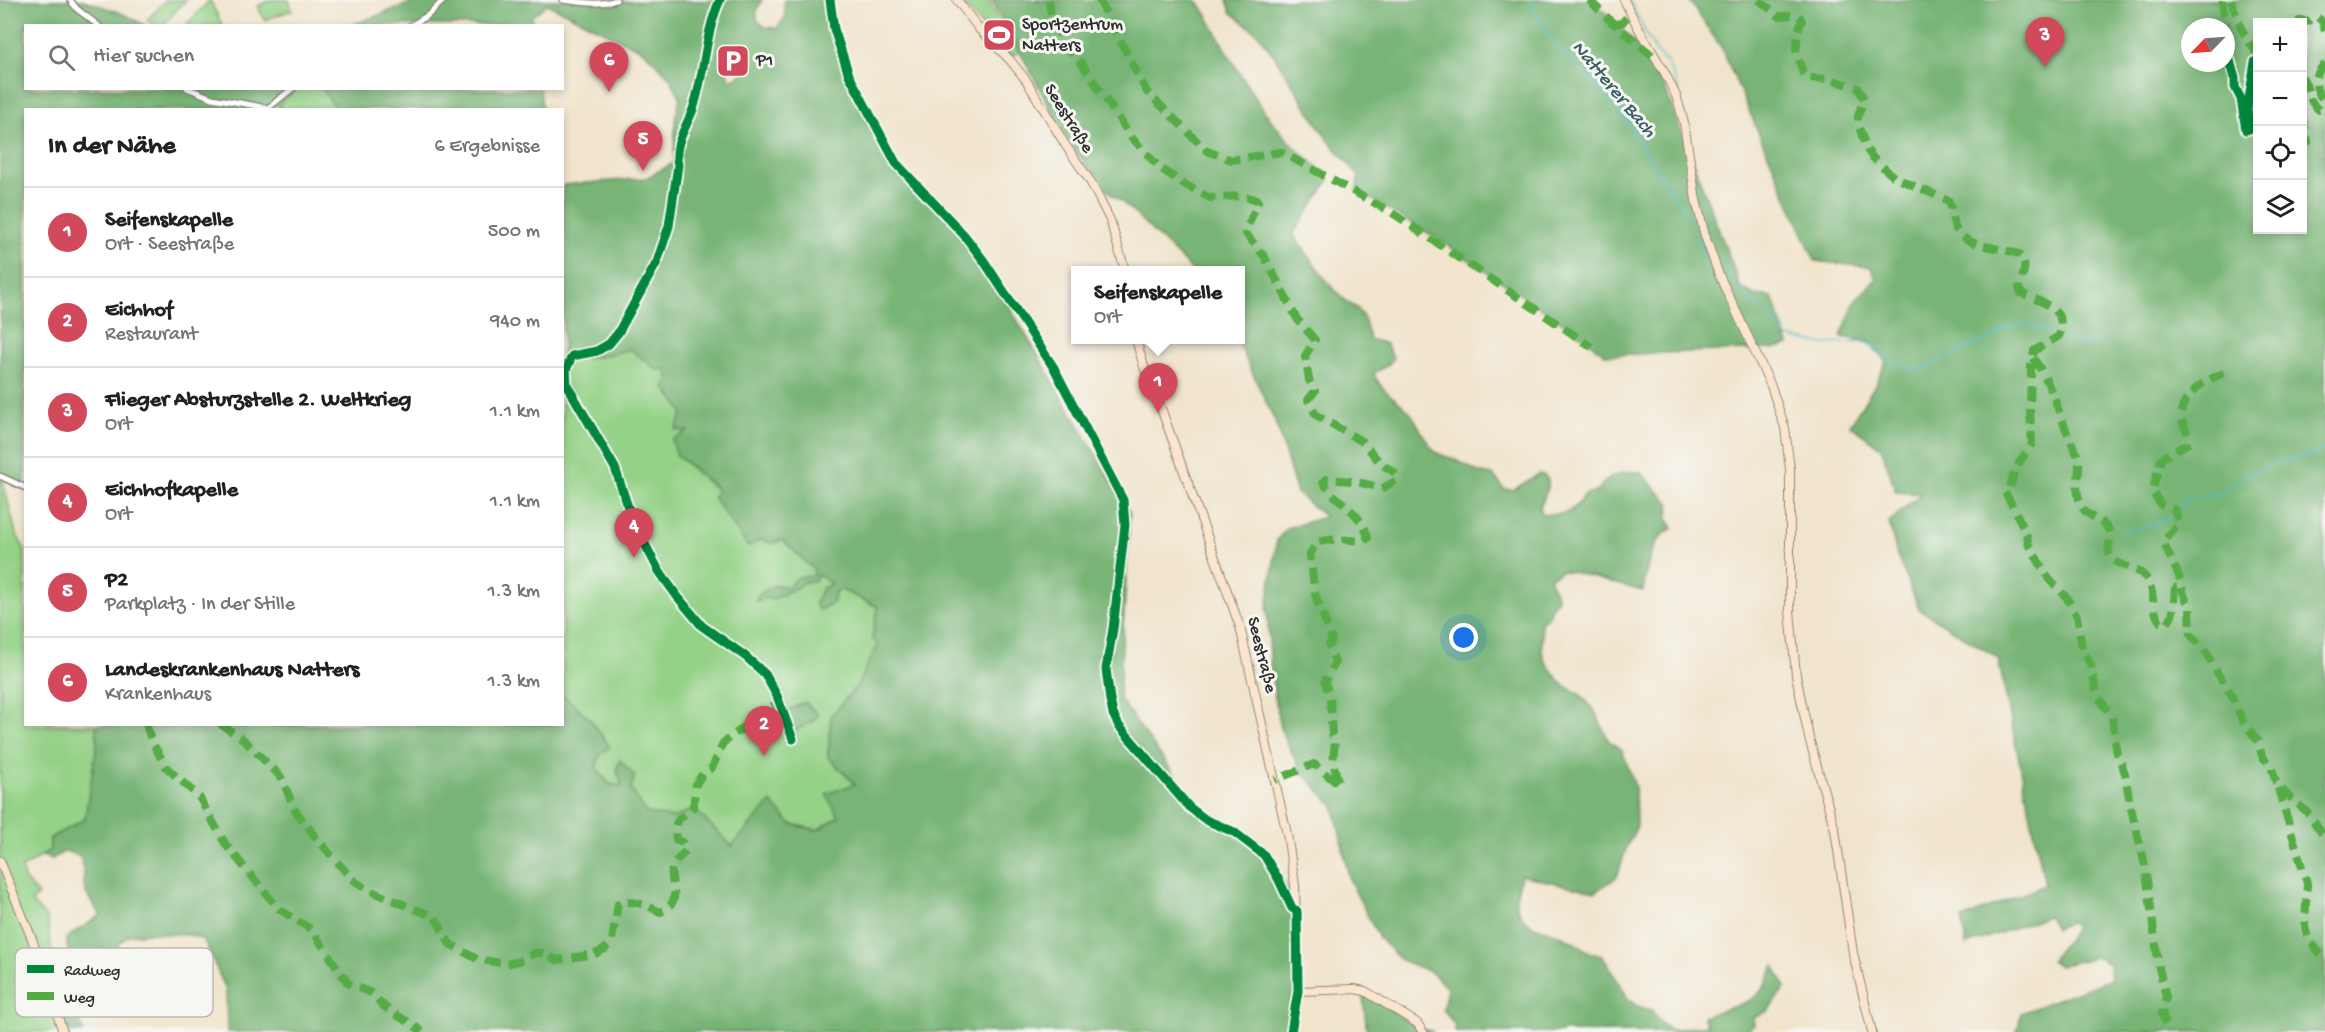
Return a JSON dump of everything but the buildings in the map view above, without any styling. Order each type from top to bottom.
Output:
[{"type":"street","points":[[70,0],[77,9],[96,24]]},
{"type":"street","points":[[413,24],[427,16],[444,0]]},
{"type":"street","points":[[563,0],[608,3],[616,0]]},
{"type":"street","points":[[720,0],[712,23],[695,103],[681,136],[676,158],[678,165],[669,226],[657,262],[618,333],[609,344],[597,351],[572,356],[566,370],[567,385],[615,468],[632,519],[659,571],[676,596],[702,626],[745,656],[765,674],[777,696],[793,739]]},
{"type":"street","name":"Seestraße","points":[[957,0],[980,30],[1018,70],[1090,181],[1110,220],[1124,266]]},
{"type":"street","points":[[1624,0],[1677,98],[1684,123],[1696,200],[1705,236],[1719,275],[1771,386],[1785,428],[1790,469],[1790,611],[1798,683],[1811,749],[1834,830],[1852,953],[1872,1032]]},
{"type":"street","points":[[192,90],[212,98],[262,107],[272,106],[291,90]]},
{"type":"street","name":"Seestraße","points":[[1137,344],[1146,373],[1162,411],[1240,627],[1287,834],[1295,885],[1298,991]]},
{"type":"street","points":[[0,476],[24,487]]},
{"type":"street","points":[[0,861],[35,948]]},
{"type":"street","points":[[1291,1032],[1298,991],[1354,989],[1365,991],[1417,1023],[1423,1032]]},
{"type":"street","points":[[58,1017],[63,1032]]},
{"type":"green space","points":[[0,0],[83,0],[121,13],[143,24],[24,24],[24,90],[295,90],[280,103],[281,108],[277,104],[273,108],[24,108],[24,486],[0,478]]},
{"type":"green space","points":[[166,0],[186,0],[164,24],[152,24],[147,20]]},
{"type":"green space","points":[[210,0],[222,24],[187,24]]},
{"type":"green space","points":[[270,0],[289,0],[292,10],[264,20],[258,6]]},
{"type":"green space","points":[[419,0],[579,0],[586,2],[762,0],[757,10],[757,20],[765,27],[777,28],[785,18],[784,0],[828,0],[832,32],[857,101],[899,171],[954,228],[1000,291],[1130,513],[1119,698],[1195,803],[1269,852],[1295,906],[1294,991],[1289,1032],[227,1032],[226,990],[213,960],[213,948],[208,948],[204,940],[190,935],[148,933],[129,935],[117,945],[120,948],[68,948],[66,938],[101,915],[85,889],[80,856],[65,851],[52,859],[42,856],[50,850],[50,838],[85,819],[97,744],[96,726],[564,726],[564,696],[589,718],[610,747],[600,755],[596,768],[609,784],[622,786],[617,769],[620,760],[635,776],[631,789],[646,813],[673,818],[694,809],[732,846],[771,802],[791,824],[817,830],[839,817],[826,794],[855,784],[828,757],[831,716],[857,686],[878,644],[872,639],[878,607],[840,589],[834,593],[834,602],[819,610],[815,603],[823,588],[831,584],[818,574],[815,581],[803,582],[798,587],[772,600],[767,598],[756,601],[758,595],[775,585],[788,587],[798,577],[814,576],[814,570],[783,540],[771,543],[761,539],[748,547],[713,497],[717,489],[677,455],[672,440],[688,431],[676,430],[683,412],[664,386],[669,380],[666,369],[657,370],[630,349],[587,357],[579,357],[564,352],[564,185],[646,178],[674,163],[675,120],[680,96],[669,77],[644,51],[547,4],[532,16],[533,24],[355,24]],"holes":[[[727,42],[744,48],[746,63],[742,74],[731,80],[720,60],[719,48]]]},
{"type":"green space","name":"Sportzentrum Natters","points":[[960,0],[989,0],[1019,51],[1010,57]]},
{"type":"green space","points":[[992,0],[1196,0],[1210,20],[1240,74],[1272,121],[1296,149],[1328,175],[1328,182],[1293,234],[1328,283],[1348,303],[1357,308],[1365,320],[1369,339],[1386,344],[1393,358],[1388,365],[1374,373],[1380,385],[1411,414],[1433,449],[1477,471],[1493,475],[1504,489],[1513,490],[1539,474],[1544,475],[1548,480],[1548,488],[1540,507],[1542,514],[1562,514],[1572,510],[1585,494],[1598,491],[1606,481],[1628,472],[1640,472],[1670,504],[1667,519],[1673,528],[1665,532],[1654,546],[1643,591],[1572,572],[1561,571],[1549,578],[1558,599],[1549,610],[1550,615],[1541,622],[1544,660],[1561,683],[1582,696],[1594,710],[1609,741],[1622,750],[1635,787],[1636,828],[1627,846],[1617,877],[1595,892],[1521,875],[1516,903],[1519,912],[1528,923],[1562,936],[1591,953],[1603,956],[1629,1000],[1637,1006],[1651,1010],[1664,1026],[1671,1030],[1708,1025],[1703,1017],[1747,1002],[1762,989],[1774,965],[1785,987],[1768,1011],[1753,1018],[1754,1025],[1744,1032],[1574,1032],[1565,1030],[1562,1032],[1455,1032],[1455,1025],[1443,1009],[1447,988],[1431,972],[1401,960],[1379,938],[1350,881],[1334,806],[1301,771],[1280,728],[1271,673],[1267,608],[1277,540],[1287,528],[1325,517],[1297,493],[1276,423],[1239,344],[1245,344],[1245,266],[1188,266],[1129,208],[1102,186],[1067,139]]},
{"type":"green space","points":[[1227,0],[1593,0],[1637,45],[1664,86],[1741,288],[1755,295],[1772,297],[1789,345],[1771,349],[1606,355],[1575,331],[1433,236],[1356,190],[1359,176],[1326,137],[1273,54],[1257,33],[1231,12]]},
{"type":"green space","points":[[1689,0],[2325,0],[2325,1032],[2017,1032],[2021,1013],[2111,979],[2109,964],[2096,957],[2059,966],[2051,961],[2075,926],[2070,922],[2055,929],[2048,916],[1966,945],[1962,919],[2045,885],[1998,658],[1919,609],[1897,555],[1889,522],[1921,494],[1896,492],[1882,449],[1850,425],[1875,385],[1886,362],[1869,342],[1841,337],[1855,301],[1876,279],[1871,267],[1815,261],[1721,47]]},
{"type":"green space","points":[[295,90],[323,90],[336,108],[281,108],[280,103]]},
{"type":"green space","points":[[323,90],[540,90],[542,108],[336,108]]},
{"type":"green space","points":[[631,349],[657,369],[666,369],[670,380],[664,386],[683,412],[689,431],[677,455],[717,490],[761,539],[771,543],[783,540],[814,570],[814,576],[788,588],[775,585],[758,595],[757,601],[803,582],[815,581],[818,574],[831,584],[823,588],[815,603],[819,610],[840,589],[878,607],[872,639],[879,644],[857,686],[831,716],[828,757],[855,784],[839,817],[818,830],[791,824],[732,846],[694,809],[673,818],[646,813],[617,769],[622,787],[609,784],[596,768],[600,755],[609,747],[589,718],[564,696],[564,352],[578,357],[605,355]]},
{"type":"green space","points":[[0,478],[16,533],[24,548],[24,726],[97,726],[97,744],[85,819],[50,838],[50,850],[22,868],[24,879],[38,895],[31,902],[47,918],[51,948],[15,948],[15,1017],[62,1017],[67,1032],[0,1032]]},
{"type":"green space","points":[[805,702],[818,715],[812,722],[792,732],[785,712]]},
{"type":"green space","points":[[1363,996],[1381,1003],[1414,1025],[1434,1032],[1367,1032]]},
{"type":"green space","points":[[62,1017],[77,1017],[84,1032],[67,1032]]},
{"type":"waterway","name":"Natterer Bach","points":[[1532,0],[1539,20],[1551,38],[1574,65],[1588,74],[1628,123],[1672,193],[1696,225]]},
{"type":"waterway","points":[[1630,0],[1651,44],[1662,59],[1668,63],[1679,92]]},
{"type":"waterway","name":"Natterer Bach","points":[[1697,238],[1711,268]]},
{"type":"waterway","name":"Natterer Bach","points":[[1720,264],[1752,302],[1779,323],[1786,337],[1823,344],[1864,342],[1873,346],[1893,363],[1912,369],[1923,369],[2018,325],[2027,324],[2054,334]]},
{"type":"waterway","name":"Natterer Bach","points":[[2062,338],[2089,345],[2093,342],[2106,343]]},
{"type":"waterway","points":[[2179,507],[2195,497],[2212,496],[2222,492],[2245,476],[2268,466],[2308,456],[2325,449]]},
{"type":"waterway","points":[[2125,531],[2154,525],[2171,516]]},
{"type":"marked path","points":[[1049,0],[1052,21],[1068,48],[1082,64],[1132,138],[1160,168],[1210,198],[1239,196],[1256,199],[1258,202],[1246,234],[1264,256],[1297,319],[1315,340],[1305,356],[1309,380],[1315,391],[1308,400],[1316,415],[1363,442],[1381,464],[1394,472],[1397,480],[1383,488],[1352,481],[1326,479],[1323,482],[1361,521],[1368,538],[1364,541],[1337,539],[1317,542],[1310,554],[1315,594],[1332,640],[1329,644],[1335,663],[1325,681],[1330,699],[1332,735],[1335,740],[1333,762],[1339,785],[1314,764],[1275,780]]},
{"type":"marked path","points":[[1099,0],[1147,92],[1207,151],[1232,160],[1281,152],[1391,212],[1592,347]]},
{"type":"marked path","points":[[1589,0],[1657,59]]},
{"type":"marked path","points":[[1759,0],[1779,16],[1797,15],[1800,17],[1802,21],[1798,30],[1796,51],[1803,73],[1809,78],[1830,79],[1858,88],[1864,99],[1858,116],[1858,124],[1867,150],[1873,158],[1894,177],[1949,201],[1956,229],[1968,240],[2018,254],[2024,262],[2019,288],[2021,293],[2044,303],[2057,313],[2060,319],[2059,336],[2034,351],[2031,366],[2030,410],[2032,444],[2015,469],[2010,488],[2005,492],[2026,532],[2029,545],[2049,579],[2067,598],[2077,616],[2082,647],[2091,666],[2097,695],[2112,717],[2117,753],[2125,773],[2145,865],[2159,968],[2166,997],[2162,1014],[2169,1032]]},
{"type":"marked path","points":[[2222,0],[2225,18]]},
{"type":"marked path","points":[[2231,0],[2241,28],[2253,48]]},
{"type":"marked path","points":[[1614,24],[1622,23],[1630,13]]},
{"type":"marked path","points":[[2307,22],[2317,17],[2322,21],[2325,30]]},
{"type":"marked path","points":[[2325,67],[2323,66],[2319,71],[2316,80],[2317,90],[2325,103]]},
{"type":"marked path","points":[[2307,89],[2315,106],[2319,110],[2325,108]]},
{"type":"marked path","points":[[2307,138],[2307,142]]},
{"type":"marked path","points":[[2033,358],[2049,385],[2077,455],[2079,462],[2077,492],[2080,503],[2086,512],[2109,530],[2110,556],[2117,563],[2145,576],[2152,591],[2158,618],[2165,625],[2171,618],[2175,589],[2181,586]]},
{"type":"marked path","points":[[2224,373],[2202,384],[2185,401],[2180,417],[2188,434],[2187,444],[2161,459],[2153,489],[2154,494],[2161,505],[2175,510],[2179,524],[2165,539],[2164,544],[2190,606],[2191,635],[2207,653],[2231,694],[2242,720],[2258,741],[2262,756],[2271,766],[2276,782],[2307,812],[2325,838]]},
{"type":"marked path","points":[[223,726],[242,738],[281,777],[295,810],[352,879],[368,890],[435,917],[450,944],[477,959],[507,964],[522,960],[534,953],[543,953],[557,960],[595,954],[605,949],[612,940],[618,904],[634,902],[660,912],[668,907],[674,897],[673,865],[686,850],[682,842],[676,840],[675,827],[678,820],[693,807],[696,784],[703,773],[712,768],[723,743],[772,706],[781,705]]},
{"type":"marked path","points":[[147,726],[151,740],[166,767],[199,797],[226,845],[279,909],[312,930],[347,982],[369,992],[386,1008],[422,1032]]},
{"type":"marked path","points":[[2278,788],[2307,883],[2305,927],[2308,938],[2325,960]]},
{"type":"cycle path","points":[[720,0],[711,27],[692,112],[678,144],[678,165],[669,226],[657,262],[618,333],[609,344],[597,351],[572,356],[566,370],[567,385],[615,468],[632,519],[659,571],[702,626],[745,656],[765,674],[777,696],[793,739]]},
{"type":"cycle path","points":[[830,0],[834,29],[849,75],[896,163],[964,235],[984,261],[1054,368],[1123,500],[1125,525],[1106,669],[1113,714],[1119,726],[1189,807],[1206,820],[1234,832],[1264,855],[1292,908],[1297,911],[1298,991],[1291,1032]]},
{"type":"cycle path","points":[[2233,72],[2246,130],[2252,128],[2247,111],[2253,72]]},
{"type":"place","name":"Sportzentrum Natters","points":[[999,35]]},
{"type":"place","name":"P1","points":[[733,61]]},
{"type":"place","name":"Flieger Absturzstelle 2. Weltkrieg","points":[[2045,67]]},
{"type":"place","name":"Landeskrankenhaus Natters","points":[[609,92]]},
{"type":"place","name":"P2","points":[[643,171]]},
{"type":"place","name":"Seifenskapelle","points":[[1158,413]]},
{"type":"place","name":"Eichhofkapelle","points":[[634,558]]},
{"type":"place","name":"Eichhof","points":[[764,756]]}]
